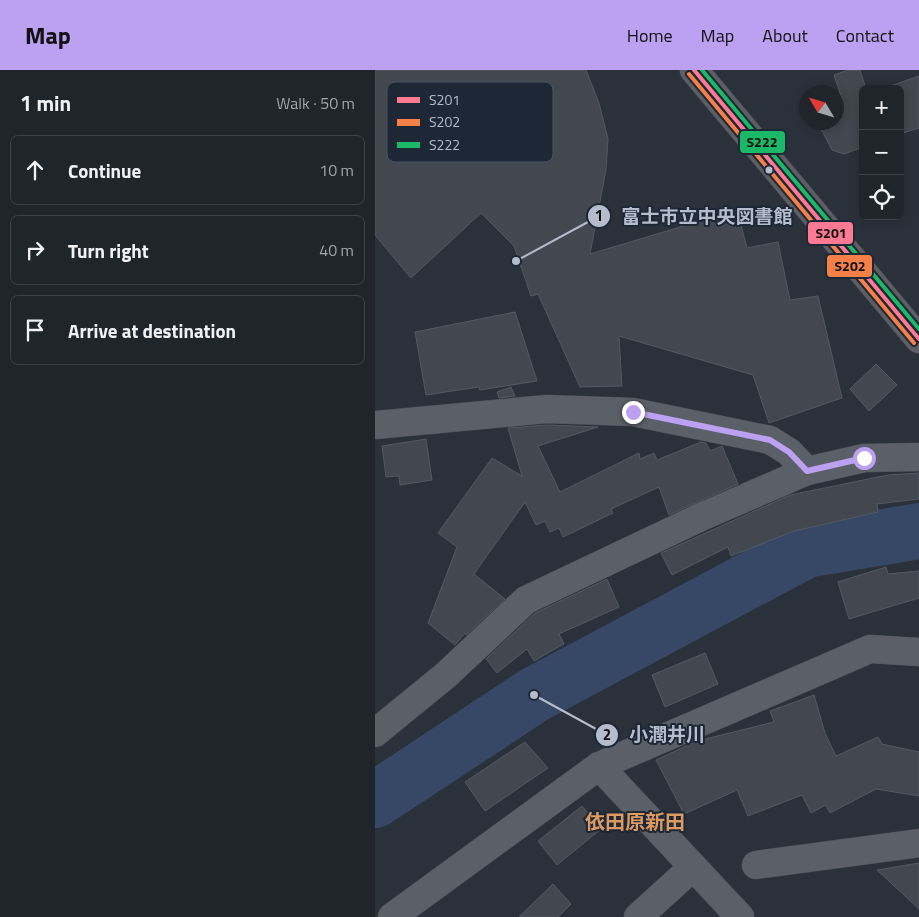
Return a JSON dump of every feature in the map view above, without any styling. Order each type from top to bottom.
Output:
[{"type":"highway","points":[[694,70],[919,339]]},
{"type":"street","points":[[375,425],[547,409],[633,412],[770,440],[789,452],[807,471]]},
{"type":"street","points":[[375,733],[446,675],[526,600],[701,517],[807,471],[864,458],[919,457]]},
{"type":"street","points":[[392,917],[599,766],[871,648],[919,652]]},
{"type":"street","points":[[599,766],[740,917]]},
{"type":"street","points":[[756,865],[919,843]]},
{"type":"street","points":[[638,917],[693,867]]},
{"type":"building","points":[[375,70],[586,70],[599,103],[608,139],[606,170],[590,254],[737,210],[747,248],[778,242],[790,300],[818,296],[842,398],[769,423],[753,375],[619,336],[622,386],[580,387],[538,294],[531,296],[514,246],[481,213],[411,278],[375,235]]},
{"type":"building","points":[[848,70],[860,70],[865,85],[859,85],[859,148],[844,154],[832,150],[822,130],[844,130],[844,85],[837,85],[834,75]]},
{"type":"building","points":[[919,76],[919,128],[904,133],[904,85],[893,85]]},
{"type":"building","points":[[515,312],[537,381],[480,390],[479,387],[426,395],[415,332]]},
{"type":"building","points":[[876,364],[897,385],[869,411],[850,389]]},
{"type":"building","points":[[511,387],[515,396],[499,398],[497,392]]},
{"type":"building","points":[[547,425],[598,427],[538,446],[560,492],[639,453],[640,459],[654,453],[657,460],[701,442],[706,443],[710,451],[722,446],[738,484],[669,515],[659,487],[611,509],[613,513],[563,537],[559,528],[550,532],[545,521],[536,525],[525,502],[474,574],[505,599],[466,635],[465,633],[455,645],[428,623],[457,547],[438,533],[492,458],[522,476],[508,428]]},
{"type":"building","points":[[426,439],[432,480],[400,485],[399,476],[386,477],[382,446]]},
{"type":"building","points":[[919,473],[919,499],[877,504],[878,512],[794,531],[731,556],[728,547],[672,575],[661,553],[790,495],[888,475]]},
{"type":"building","points":[[886,567],[888,574],[919,571],[919,598],[849,619],[838,582]]},
{"type":"building","points":[[607,579],[619,607],[559,634],[564,644],[534,661],[527,649],[497,673],[486,659],[535,613]]},
{"type":"building","points":[[705,653],[718,684],[665,707],[652,675]]},
{"type":"building","points":[[814,695],[825,733],[836,756],[878,737],[882,744],[919,752],[919,796],[876,789],[830,813],[826,805],[811,813],[802,795],[748,816],[737,790],[684,814],[656,760],[697,741],[774,722],[770,711]]},
{"type":"building","points":[[525,742],[548,768],[485,811],[465,782]]},
{"type":"building","points":[[582,806],[601,829],[557,865],[538,841]]},
{"type":"building","points":[[919,863],[919,909],[877,870]]},
{"type":"building","points":[[553,884],[571,904],[558,917],[519,917]]},
{"type":"waterway","points":[[375,800],[534,695],[806,550],[919,531]]},
{"type":"transit line","name":"S201","points":[[694,70],[919,339]]},
{"type":"transit line","name":"S222","points":[[702,70],[919,329]]},
{"type":"transit line","name":"S202","points":[[689,74],[914,343]]},
{"type":"place","name":"富士市立中央図書館","points":[[516,261]]},
{"type":"place","name":"小潤井川","points":[[534,695]]},
{"type":"district","name":"依田原新田","points":[[635,822]]},
{"type":"route","points":[[633,412],[770,440],[789,452],[807,471],[864,458]]}]
